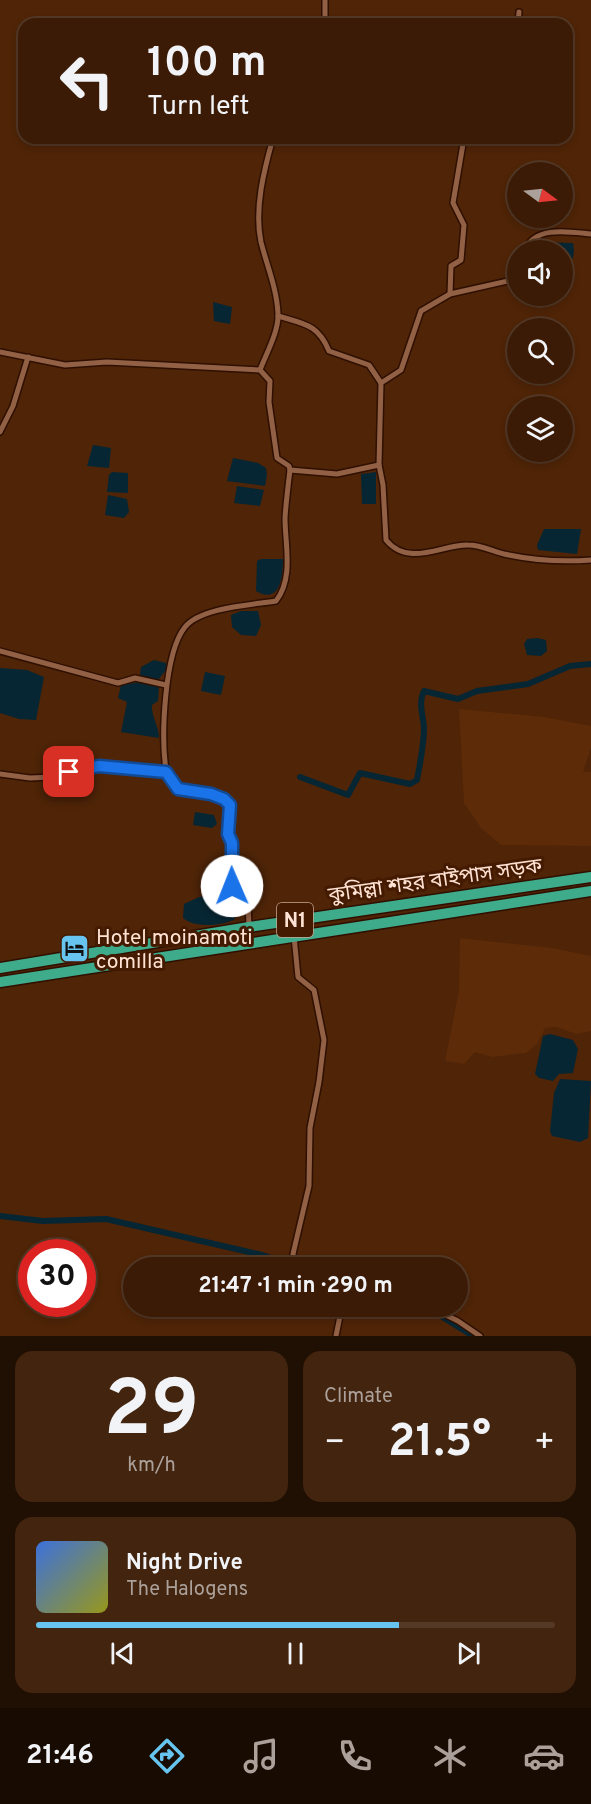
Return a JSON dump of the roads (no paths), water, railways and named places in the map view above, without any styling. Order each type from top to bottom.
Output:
[{"type":"highway","name":"কুমিল্লা শহর বাইপাস সড়ক","points":[[0,968],[249,927],[591,877]]},
{"type":"highway","name":"N1","points":[[0,982],[591,891]]},
{"type":"street","points":[[325,0],[325,18]]},
{"type":"street","points":[[518,18],[519,12]]},
{"type":"street","points":[[260,370],[278,316],[276,294],[261,240],[261,199],[265,167],[271,144]]},
{"type":"street","points":[[450,294],[451,266],[460,260],[464,225],[453,203],[463,144]]},
{"type":"street","points":[[533,240],[552,232],[591,234]]},
{"type":"street","points":[[381,383],[401,370],[421,311],[450,294],[507,281]]},
{"type":"street","points":[[278,316],[312,326],[321,333],[329,351],[369,365],[381,383],[379,465],[383,484],[386,540],[392,547],[408,553],[436,553],[467,544],[504,554],[570,561],[591,560]]},
{"type":"street","points":[[0,352],[65,365],[107,362],[260,370],[270,381],[269,402],[277,458],[289,466],[290,471],[285,518],[288,559],[281,594],[276,601],[242,604],[197,617],[185,627],[166,685],[166,772],[178,789],[211,794],[224,799],[230,805],[228,834],[232,843],[232,886],[248,902],[249,927]]},
{"type":"street","points":[[0,432],[13,406],[28,357]]},
{"type":"street","points":[[290,471],[337,474],[379,465]]},
{"type":"street","points":[[0,651],[118,682],[135,678],[166,685]]},
{"type":"street","points":[[0,774],[30,778],[53,777],[99,766],[166,772]]},
{"type":"street","points":[[294,935],[298,977],[314,990],[324,1040],[310,1128],[309,1186],[294,1257]]},
{"type":"street","points":[[336,1336],[340,1317]]},
{"type":"street","points":[[450,1317],[480,1336]]},
{"type":"water","points":[[213,302],[232,307],[230,324],[214,321]]},
{"type":"water","points":[[93,445],[111,448],[109,468],[87,466]]},
{"type":"water","points":[[233,458],[258,463],[266,468],[265,486],[227,481]]},
{"type":"water","points":[[112,472],[128,473],[128,493],[107,492],[109,475]]},
{"type":"water","points":[[376,472],[376,504],[362,504],[361,474]]},
{"type":"water","points":[[237,486],[264,490],[260,506],[234,503]]},
{"type":"water","points":[[108,495],[127,499],[129,512],[124,518],[105,515]]},
{"type":"water","points":[[544,529],[581,529],[577,554],[538,550],[537,545]]},
{"type":"water","points":[[283,559],[281,581],[275,592],[270,594],[256,591],[257,561]]},
{"type":"water","points":[[241,611],[258,611],[261,625],[256,636],[241,635],[232,627],[231,615]]},
{"type":"water","points":[[527,639],[546,640],[547,651],[541,656],[527,655],[524,644]]},
{"type":"water","points":[[154,660],[166,663],[167,669],[158,680],[140,675],[141,667]]},
{"type":"water","points":[[0,668],[27,670],[44,677],[36,720],[19,719],[0,713]]},
{"type":"water","points":[[205,672],[225,676],[221,695],[201,691]]},
{"type":"water","points":[[141,682],[159,686],[158,701],[152,705],[159,738],[121,732],[127,702],[118,698],[121,685]]},
{"type":"water","points":[[195,812],[214,815],[217,824],[212,828],[193,825]]},
{"type":"water","points":[[213,895],[226,897],[232,901],[237,913],[234,920],[207,925],[183,918],[184,904],[199,897]]},
{"type":"water","points":[[550,1034],[573,1040],[578,1049],[573,1073],[559,1074],[553,1081],[539,1078],[535,1074],[543,1036]]},
{"type":"water","points":[[560,1079],[591,1081],[588,1138],[580,1142],[552,1136],[550,1131],[554,1093]]},
{"type":"waterway","points":[[300,777],[348,795],[360,773],[410,784],[417,780],[422,754],[424,728],[421,704],[424,691],[458,699],[477,691],[528,684],[570,666],[591,664]]},
{"type":"waterway","points":[[0,1216],[43,1221],[106,1219],[268,1257]]},
{"type":"waterway","points":[[443,1317],[473,1336]]},
{"type":"place","name":"Hotel moinamoti comilla","points":[[75,949]]}]
